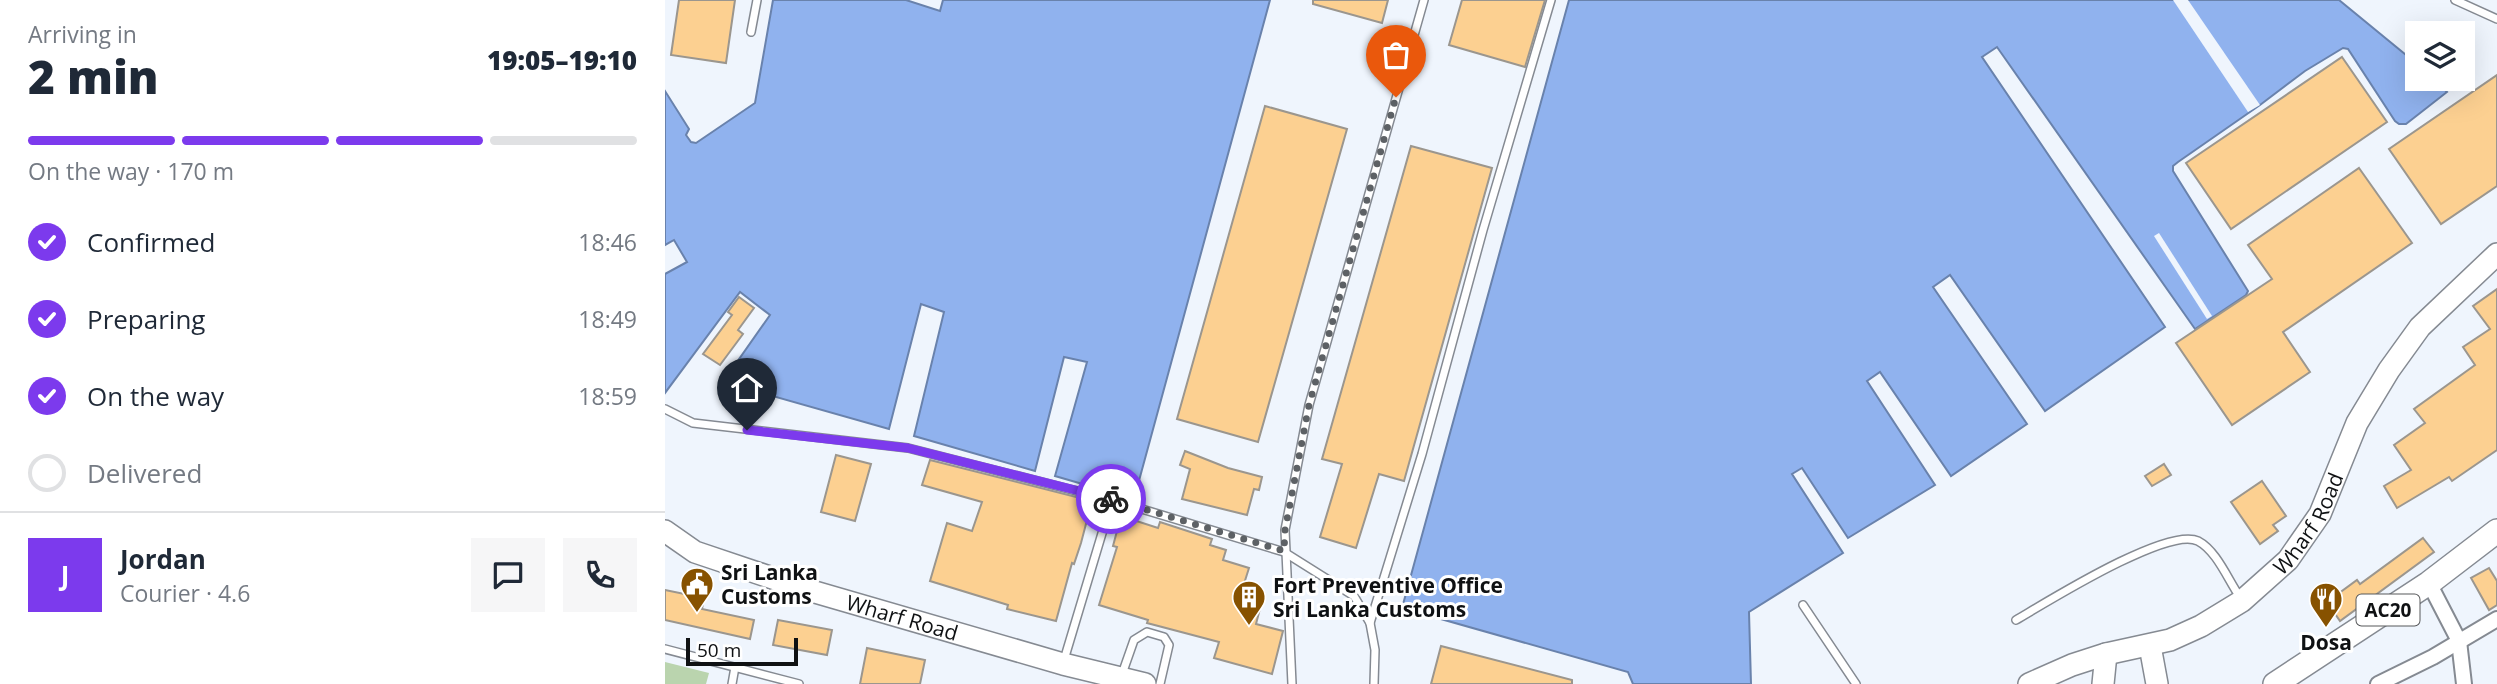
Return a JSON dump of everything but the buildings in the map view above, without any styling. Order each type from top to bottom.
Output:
[{"type":"main road","name":"Wharf Road","points":[[2029,684],[2055,671],[2106,654],[2150,646],[2200,626],[2242,601],[2288,560],[2320,514],[2357,423],[2389,370],[2420,327],[2497,254]]},
{"type":"main road","name":"Wharf Road","points":[[665,531],[695,552],[742,568],[1119,681],[1145,684]]},
{"type":"main road","name":"AC20","points":[[2275,684],[2430,583],[2497,531]]},
{"type":"main road","points":[[2150,646],[2157,684]]},
{"type":"main road","points":[[2103,684],[2106,654]]},
{"type":"street","points":[[2430,583],[2459,641],[2464,684]]},
{"type":"street","points":[[2378,684],[2433,657],[2497,619]]},
{"type":"lane","points":[[751,32],[757,0]]},
{"type":"lane","points":[[1292,684],[1285,530],[1309,405],[1424,0]]},
{"type":"lane","points":[[1370,623],[1422,454],[1483,230],[1551,0]]},
{"type":"lane","points":[[2455,0],[2497,19]]},
{"type":"lane","points":[[665,410],[693,423],[908,448],[1112,500],[1284,551],[1355,596],[1370,623],[1375,650],[1374,684]]},
{"type":"lane","points":[[1063,664],[1112,500]]},
{"type":"lane","points":[[2016,620],[2109,566],[2185,538],[2196,540],[2209,549],[2242,601]]},
{"type":"lane","points":[[1803,605],[1856,684]]},
{"type":"lane","points":[[1119,681],[1134,640],[1147,632],[1164,637],[1169,645],[1160,684]]},
{"type":"lane","points":[[665,649],[799,684]]},
{"type":"lane","points":[[731,684],[735,667]]},
{"type":"green space","points":[[665,662],[709,673],[706,684],[665,684]]},
{"type":"water","points":[[773,0],[906,0],[940,11],[943,0],[1270,0],[1134,499],[1055,476],[1087,362],[1064,357],[1035,471],[914,436],[944,312],[921,304],[889,429],[723,382],[770,315],[740,292],[665,393],[665,274],[687,262],[674,240],[665,245],[665,91],[689,129],[686,135],[691,142],[696,143],[755,103]]},
{"type":"water","points":[[1569,0],[2339,0],[2405,54],[2405,91],[2447,92],[2406,124],[2399,124],[2348,49],[2343,48],[2305,71],[2173,166],[2173,171],[2248,291],[2195,329],[1997,47],[1982,57],[2165,327],[2045,411],[1950,275],[1933,287],[2027,424],[1951,476],[1880,372],[1867,381],[1935,485],[1848,538],[1802,468],[1792,474],[1843,553],[1749,612],[1751,684],[1633,684],[1628,672],[1402,608]]},
{"type":"pier","points":[[2173,0],[2188,0],[2260,105],[2248,112]]},
{"type":"pier","points":[[2159,233],[2212,316],[2207,319],[2154,236]]},
{"type":"way so far","points":[[1111,499],[1284,551],[1285,530],[1309,405],[1396,97]]},
{"type":"place","name":"Sri Lanka Customs","points":[[697,614]]},
{"type":"place","name":"Fort Preventive Office Sri Lanka Customs","points":[[1249,627]]},
{"type":"place","name":"Dosa","points":[[2326,629]]},
{"type":"route","points":[[747,430],[908,448],[1111,499]]}]
